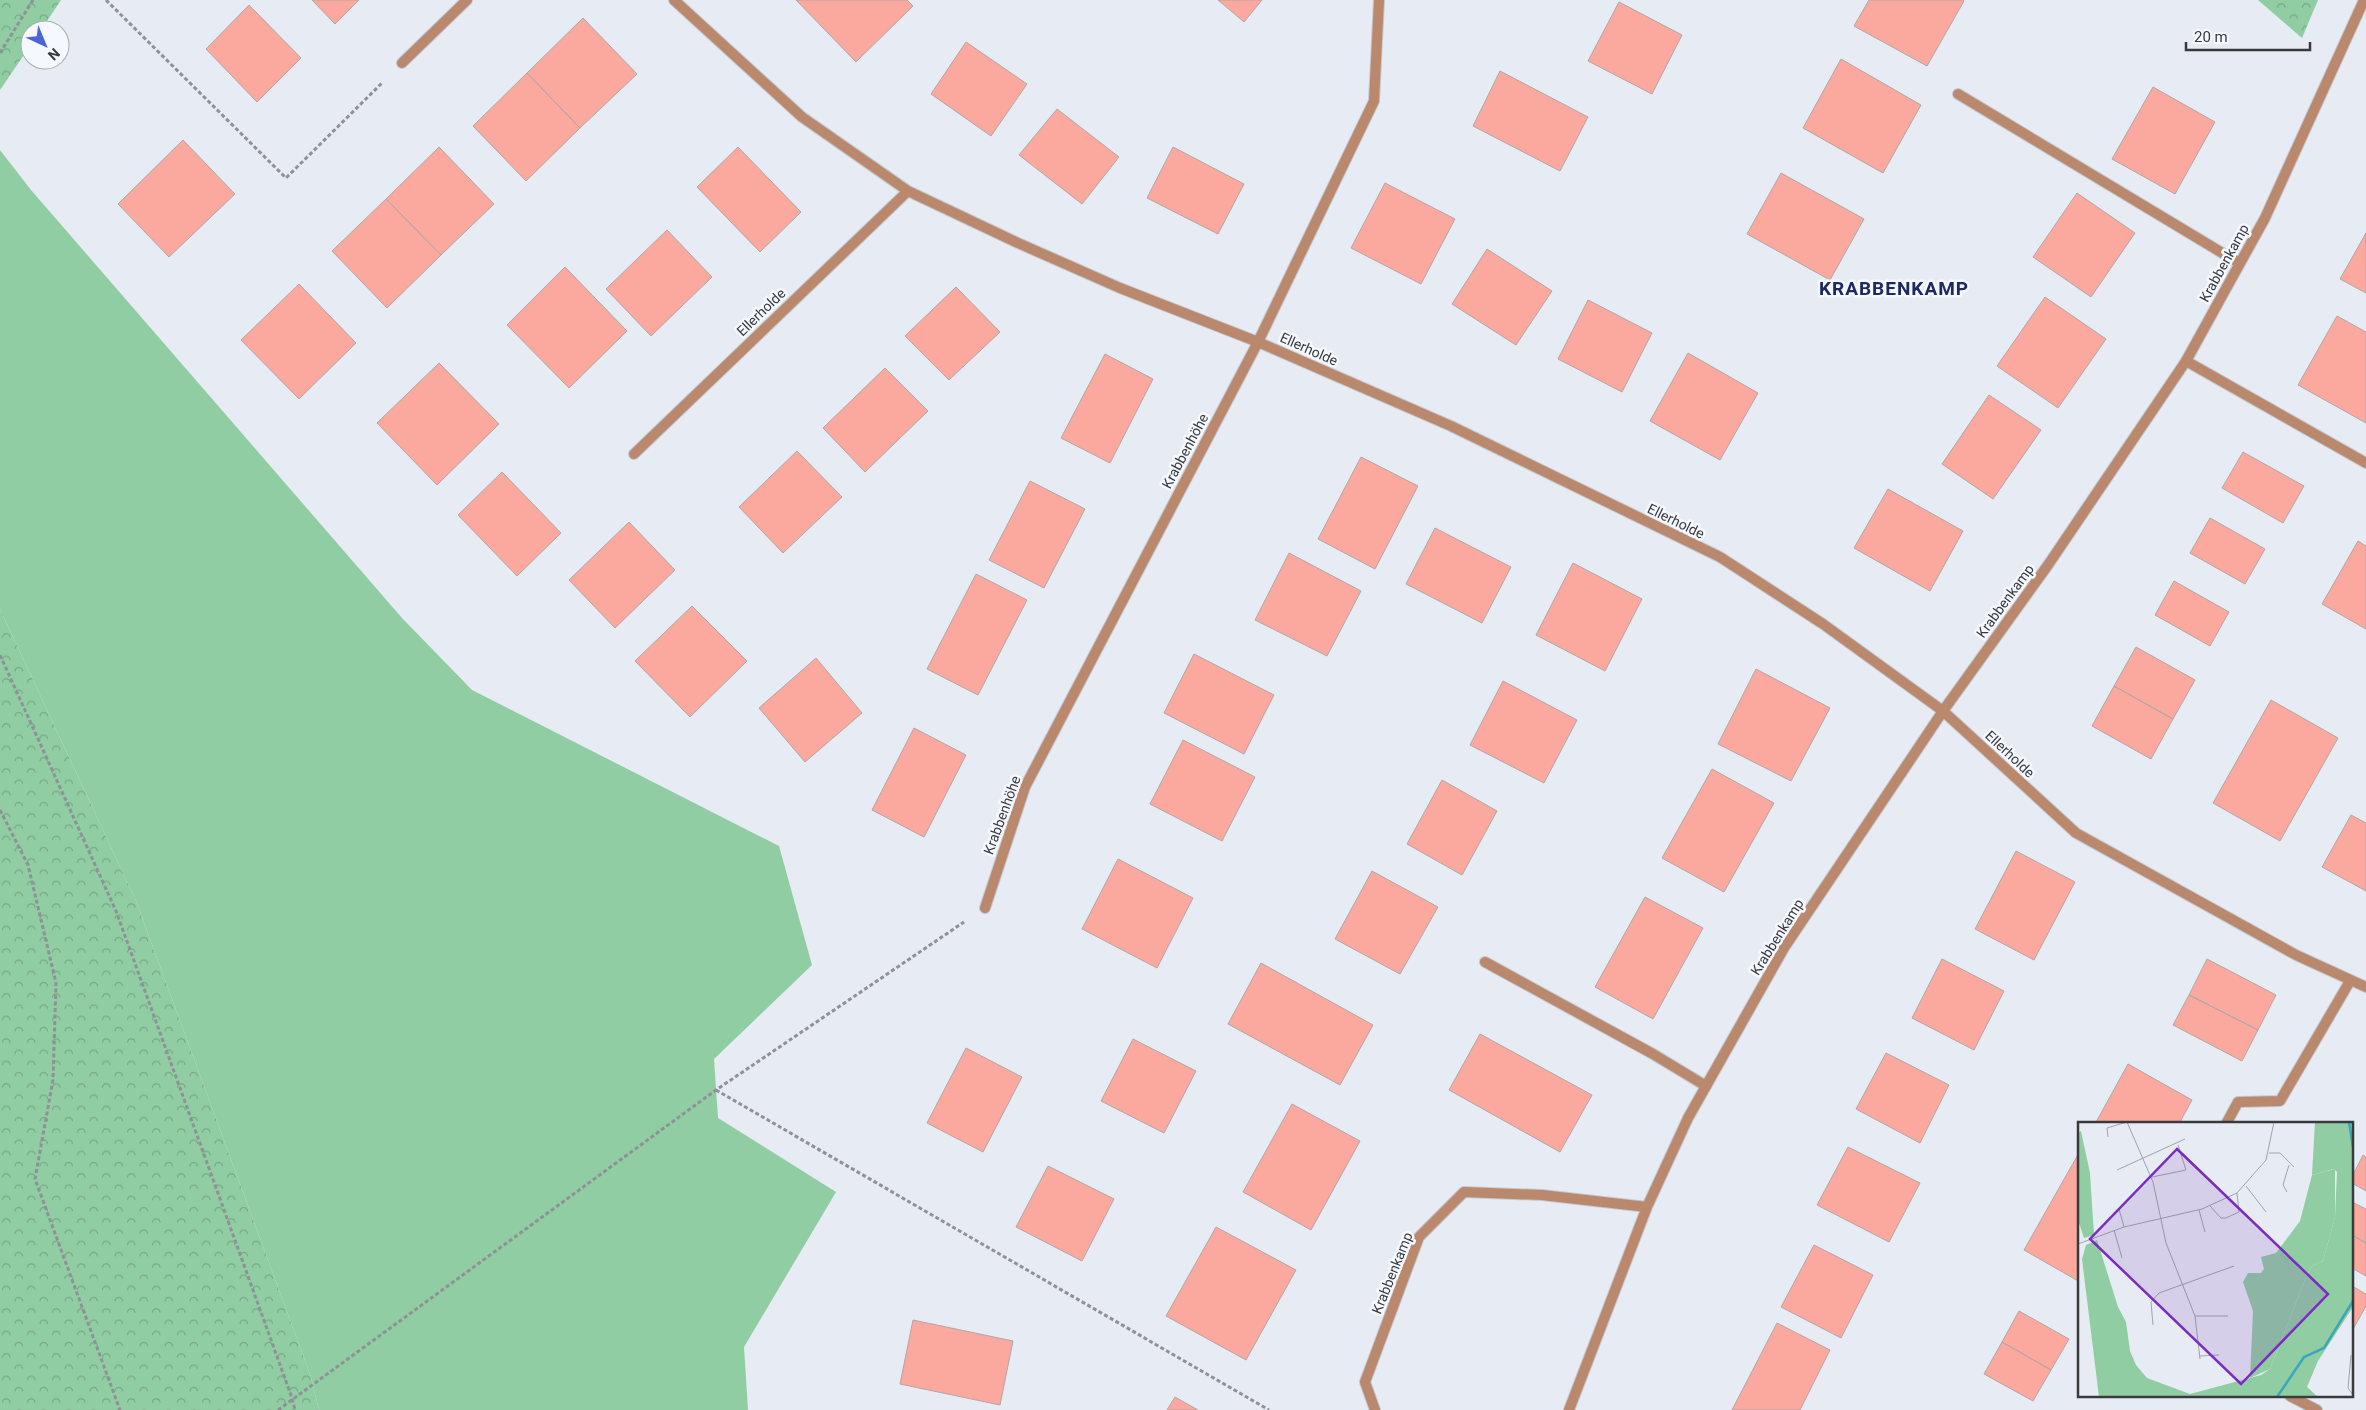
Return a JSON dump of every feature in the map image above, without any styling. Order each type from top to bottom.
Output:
[{"type":"street","points":[[402,63],[467,0]]},
{"type":"street","name":"Ellerholde","points":[[674,0],[802,117],[908,191],[1112,284],[1258,342],[1451,426],[1720,557],[1823,624],[1943,710],[2076,833],[2296,955],[2366,987]]},
{"type":"street","name":"Krabbenhöhe","points":[[985,908],[1025,787],[1258,342],[1374,101],[1378,0]]},
{"type":"street","name":"Krabbenkamp","points":[[1569,1410],[1647,1207],[1688,1118],[1706,1086],[1784,948],[1943,710],[2053,558],[2186,361],[2265,218],[2364,0]]},
{"type":"street","points":[[1958,94],[2239,263]]},
{"type":"street","name":"Ellerholde","points":[[634,454],[908,191]]},
{"type":"street","points":[[2186,361],[2366,463]]},
{"type":"street","points":[[1485,962],[1653,1054],[1706,1086]]},
{"type":"street","points":[[2227,1122],[2238,1102],[2280,1101],[2350,981]]},
{"type":"street","name":"Krabbenkamp","points":[[1376,1410],[1365,1382],[1419,1237],[1464,1192],[1542,1195],[1647,1207]]},
{"type":"street","points":[[2294,1398],[2317,1410]]},
{"type":"path","points":[[0,53],[33,0]]},
{"type":"path","points":[[106,0],[286,178],[402,63]]},
{"type":"path","points":[[0,655],[116,911],[295,1410]]},
{"type":"path","points":[[0,810],[28,865],[56,983],[53,1080],[35,1178],[120,1410]]},
{"type":"path","points":[[278,1410],[716,1090],[985,908]]},
{"type":"path","points":[[716,1090],[1269,1410]]},
{"type":"green space","points":[[0,0],[61,0],[48,20],[20,20],[20,61],[0,90]]},
{"type":"green space","points":[[2258,0],[2318,0],[2302,38]]},
{"type":"green space","points":[[0,150],[31,190],[402,618],[472,690],[779,846],[812,965],[714,1059],[718,1118],[836,1192],[744,1347],[748,1410],[319,1410],[311,1377],[136,901],[0,609]]},
{"type":"green space","points":[[0,609],[136,901],[311,1377],[319,1410],[0,1410]]},
{"type":"building","points":[[312,0],[359,0],[335,24]]},
{"type":"building","points":[[796,0],[907,0],[913,6],[856,62]]},
{"type":"building","points":[[1218,0],[1262,0],[1244,22]]},
{"type":"building","points":[[1869,0],[1964,1],[1927,66],[1854,26]]},
{"type":"building","points":[[1619,2],[1682,35],[1652,94],[1588,61]]},
{"type":"building","points":[[249,5],[301,58],[257,102],[206,49]]},
{"type":"building","points":[[583,18],[637,74],[580,128],[527,73]]},
{"type":"building","points":[[966,42],[1027,84],[991,136],[931,94]]},
{"type":"building","points":[[1841,59],[1921,105],[1883,173],[1803,128]]},
{"type":"building","points":[[1500,71],[1588,117],[1560,171],[1473,126]]},
{"type":"building","points":[[527,73],[580,128],[526,181],[473,126]]},
{"type":"building","points":[[2153,87],[2215,122],[2175,194],[2112,159]]},
{"type":"building","points":[[1057,109],[1119,157],[1082,204],[1019,155]]},
{"type":"building","points":[[183,140],[235,194],[169,257],[118,204]]},
{"type":"building","points":[[439,147],[494,204],[441,255],[386,199]]},
{"type":"building","points":[[738,147],[801,212],[760,252],[697,187]]},
{"type":"building","points":[[1173,147],[1244,184],[1218,234],[1147,198]]},
{"type":"building","points":[[1781,173],[1864,219],[1830,280],[1747,234]]},
{"type":"building","points":[[1385,183],[1455,219],[1421,284],[1351,248]]},
{"type":"building","points":[[2077,193],[2135,233],[2091,297],[2033,257]]},
{"type":"building","points":[[386,199],[441,255],[387,308],[332,251]]},
{"type":"building","points":[[667,230],[712,277],[651,336],[606,289]]},
{"type":"building","points":[[2366,233],[2366,293],[2340,279]]},
{"type":"building","points":[[1487,249],[1552,291],[1516,345],[1452,304]]},
{"type":"building","points":[[565,267],[627,331],[569,388],[507,325]]},
{"type":"building","points":[[299,284],[356,343],[299,399],[241,340]]},
{"type":"building","points":[[956,287],[1000,332],[949,380],[905,336]]},
{"type":"building","points":[[2045,297],[2106,339],[2058,408],[1997,366]]},
{"type":"building","points":[[1588,300],[1652,333],[1622,392],[1558,359]]},
{"type":"building","points":[[2337,316],[2366,332],[2366,423],[2298,385]]},
{"type":"building","points":[[1688,353],[1758,393],[1720,460],[1650,421]]},
{"type":"building","points":[[1105,354],[1153,379],[1110,463],[1061,438]]},
{"type":"building","points":[[439,363],[499,424],[437,485],[377,423]]},
{"type":"building","points":[[885,368],[928,411],[865,472],[823,428]]},
{"type":"building","points":[[1989,395],[2041,430],[1993,499],[1942,464]]},
{"type":"building","points":[[797,451],[842,497],[783,553],[739,507]]},
{"type":"building","points":[[2243,452],[2304,486],[2283,523],[2222,488]]},
{"type":"building","points":[[1361,457],[1418,486],[1375,569],[1318,539]]},
{"type":"building","points":[[502,472],[561,533],[517,576],[458,515]]},
{"type":"building","points":[[1030,481],[1085,509],[1044,588],[989,560]]},
{"type":"building","points":[[1888,489],[1963,531],[1930,591],[1854,548]]},
{"type":"building","points":[[2210,518],[2265,549],[2245,584],[2190,553]]},
{"type":"building","points":[[629,522],[675,570],[615,628],[569,580]]},
{"type":"building","points":[[1435,528],[1511,567],[1482,623],[1406,584]]},
{"type":"building","points":[[2358,541],[2366,546],[2366,629],[2322,604]]},
{"type":"building","points":[[1289,553],[1361,591],[1327,656],[1255,620]]},
{"type":"building","points":[[1573,563],[1642,599],[1605,671],[1536,635]]},
{"type":"building","points":[[976,574],[1027,600],[978,695],[927,669]]},
{"type":"building","points":[[2174,581],[2229,612],[2210,646],[2155,615]]},
{"type":"building","points":[[692,606],[747,661],[690,717],[635,661]]},
{"type":"building","points":[[2136,647],[2195,680],[2173,719],[2114,686]]},
{"type":"building","points":[[1194,654],[1274,695],[1244,754],[1164,713]]},
{"type":"building","points":[[816,658],[862,713],[805,762],[759,708]]},
{"type":"building","points":[[1756,669],[1830,708],[1791,781],[1718,744]]},
{"type":"building","points":[[1503,681],[1577,720],[1544,783],[1470,745]]},
{"type":"building","points":[[2114,686],[2173,719],[2151,759],[2092,726]]},
{"type":"building","points":[[2271,700],[2338,738],[2280,841],[2213,803]]},
{"type":"building","points":[[914,728],[966,755],[924,837],[872,810]]},
{"type":"building","points":[[1183,740],[1255,777],[1222,841],[1150,804]]},
{"type":"building","points":[[1712,769],[1774,803],[1724,892],[1662,858]]},
{"type":"building","points":[[1442,780],[1497,811],[1462,875],[1407,844]]},
{"type":"building","points":[[2351,815],[2366,823],[2366,891],[2322,867]]},
{"type":"building","points":[[2016,851],[2075,882],[2034,960],[1975,929]]},
{"type":"building","points":[[1118,859],[1193,898],[1157,968],[1082,929]]},
{"type":"building","points":[[1372,871],[1438,907],[1400,974],[1335,939]]},
{"type":"building","points":[[1645,897],[1703,928],[1653,1019],[1595,987]]},
{"type":"building","points":[[1942,959],[2004,991],[1974,1050],[1912,1018]]},
{"type":"building","points":[[2207,959],[2276,995],[2258,1030],[2189,995]]},
{"type":"building","points":[[1261,963],[1373,1025],[1340,1085],[1228,1024]]},
{"type":"building","points":[[2189,995],[2258,1030],[2242,1061],[2173,1025]]},
{"type":"building","points":[[1480,1034],[1592,1095],[1560,1152],[1449,1090]]},
{"type":"building","points":[[1133,1039],[1196,1071],[1164,1133],[1101,1101]]},
{"type":"building","points":[[966,1048],[1022,1077],[983,1152],[927,1123]]},
{"type":"building","points":[[1886,1053],[1949,1085],[1920,1143],[1856,1109]]},
{"type":"building","points":[[2128,1064],[2192,1100],[2180,1122],[2096,1122]]},
{"type":"building","points":[[1292,1104],[1360,1141],[1311,1230],[1243,1192]]},
{"type":"building","points":[[1848,1147],[1920,1183],[1889,1242],[1817,1205]]},
{"type":"building","points":[[2078,1155],[2078,1281],[2024,1250]]},
{"type":"building","points":[[2363,1155],[2366,1157],[2366,1191],[2354,1184],[2354,1173]]},
{"type":"building","points":[[1048,1166],[1114,1199],[1082,1261],[1016,1227]]},
{"type":"building","points":[[2354,1203],[2366,1209],[2366,1243],[2354,1236]]},
{"type":"building","points":[[1216,1227],[1296,1270],[1246,1360],[1166,1316]]},
{"type":"building","points":[[2354,1236],[2366,1243],[2366,1276],[2354,1269]]},
{"type":"building","points":[[1814,1245],[1873,1275],[1841,1338],[1781,1307]]},
{"type":"building","points":[[2354,1287],[2366,1294],[2366,1306],[2354,1327]]},
{"type":"building","points":[[2019,1311],[2069,1339],[2051,1370],[2002,1342]]},
{"type":"building","points":[[913,1320],[1013,1341],[1000,1405],[900,1384]]},
{"type":"building","points":[[1777,1323],[1830,1350],[1800,1410],[1732,1410]]},
{"type":"building","points":[[2002,1342],[2051,1370],[2033,1401],[1984,1374]]},
{"type":"building","points":[[1175,1397],[1198,1410],[1167,1410]]},
{"type":"district","name":"KRABBENKAMP","points":[[1894,288]]}]
